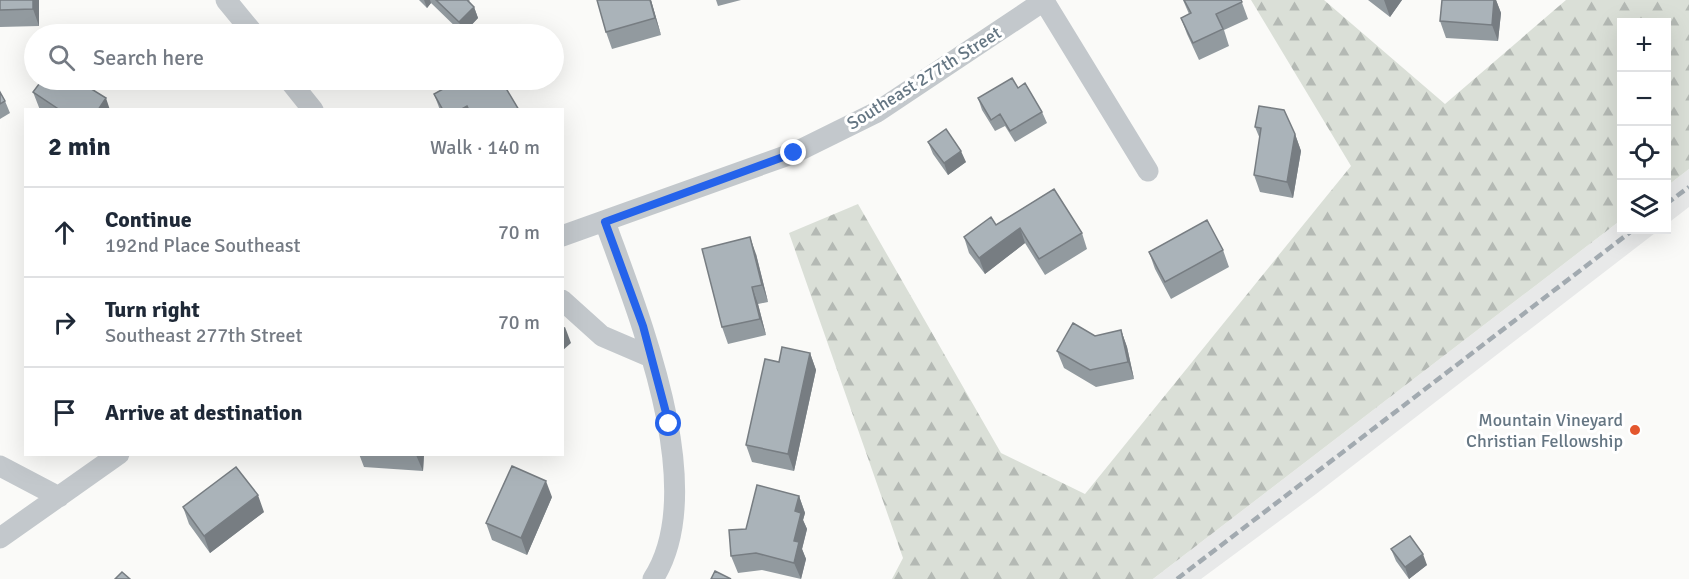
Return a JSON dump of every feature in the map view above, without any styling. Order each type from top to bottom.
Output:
[{"type":"street","points":[[226,0],[246,24]]},
{"type":"street","points":[[1045,0],[1148,171]]},
{"type":"street","name":"Southeast 277th Street","points":[[564,235],[794,153],[876,112],[1045,0]]},
{"type":"street","points":[[297,90],[311,108]]},
{"type":"street","points":[[605,222],[651,357],[669,424],[676,486],[668,546],[653,579]]},
{"type":"street","points":[[564,302],[602,336],[651,357]]},
{"type":"street","points":[[0,538],[116,456]]},
{"type":"street","points":[[0,466],[59,497]]},
{"type":"shaded area","points":[[1689,169],[1689,207],[1671,221],[1671,183]]},
{"type":"shaded area","points":[[1617,223],[1617,234],[1654,234],[1316,494],[1201,579],[1153,579]]},
{"type":"green space","points":[[1251,0],[1324,0],[1445,104],[1566,0],[1689,0],[1689,169],[1671,183],[1671,18],[1617,18],[1617,223],[1153,579],[892,579],[903,558],[789,233],[858,204],[1001,453],[1085,494],[1351,166]]},
{"type":"building","points":[[0,0],[33,0],[33,9],[0,10]]},
{"type":"building","points":[[436,0],[467,0],[474,7],[459,22]]},
{"type":"building","points":[[597,0],[650,0],[655,18],[606,32]]},
{"type":"building","points":[[1184,0],[1241,0],[1242,2],[1216,14],[1223,29],[1193,43],[1181,18],[1191,13]]},
{"type":"building","points":[[1442,0],[1494,0],[1492,25],[1440,21]]},
{"type":"building","points":[[1012,78],[1018,88],[1025,83],[1042,112],[1010,131],[1000,114],[991,120],[978,98]]},
{"type":"building","points":[[34,90],[93,90],[106,98],[99,108],[57,108],[33,92]]},
{"type":"building","points":[[441,90],[507,90],[518,108],[468,108],[467,106],[442,108],[434,94]]},
{"type":"building","points":[[0,92],[5,101],[0,104]]},
{"type":"building","points":[[1259,106],[1284,110],[1295,134],[1287,182],[1254,175],[1261,128],[1255,127]]},
{"type":"building","points":[[946,129],[961,151],[944,163],[928,142]]},
{"type":"building","points":[[1054,189],[1082,233],[1039,259],[1020,228],[979,258],[964,237],[991,217],[996,225]]},
{"type":"building","points":[[1207,220],[1223,250],[1165,282],[1149,252]]},
{"type":"building","points":[[750,237],[762,285],[752,287],[760,319],[722,327],[702,249]]},
{"type":"building","points":[[1073,323],[1095,336],[1121,330],[1128,362],[1090,370],[1057,351]]},
{"type":"building","points":[[782,347],[810,353],[788,454],[746,445],[765,359],[779,362]]},
{"type":"building","points":[[512,466],[546,481],[521,538],[486,523]]},
{"type":"building","points":[[236,467],[258,495],[204,536],[183,507]]},
{"type":"building","points":[[757,485],[799,496],[795,511],[801,513],[794,541],[799,542],[794,563],[756,553],[731,556],[729,530],[746,529]]},
{"type":"building","points":[[1410,536],[1423,554],[1405,567],[1391,549]]},
{"type":"building","points":[[715,571],[731,579],[711,579]]},
{"type":"building","points":[[122,572],[130,579],[115,579]]},
{"type":"railway","points":[[1671,200],[1689,187]]},
{"type":"railway","points":[[1177,579],[1628,234]]},
{"type":"place","name":"Mountain Vineyard Christian Fellowship","points":[[1635,430]]},
{"type":"route","points":[[669,424],[643,326],[605,222],[794,153]]}]
